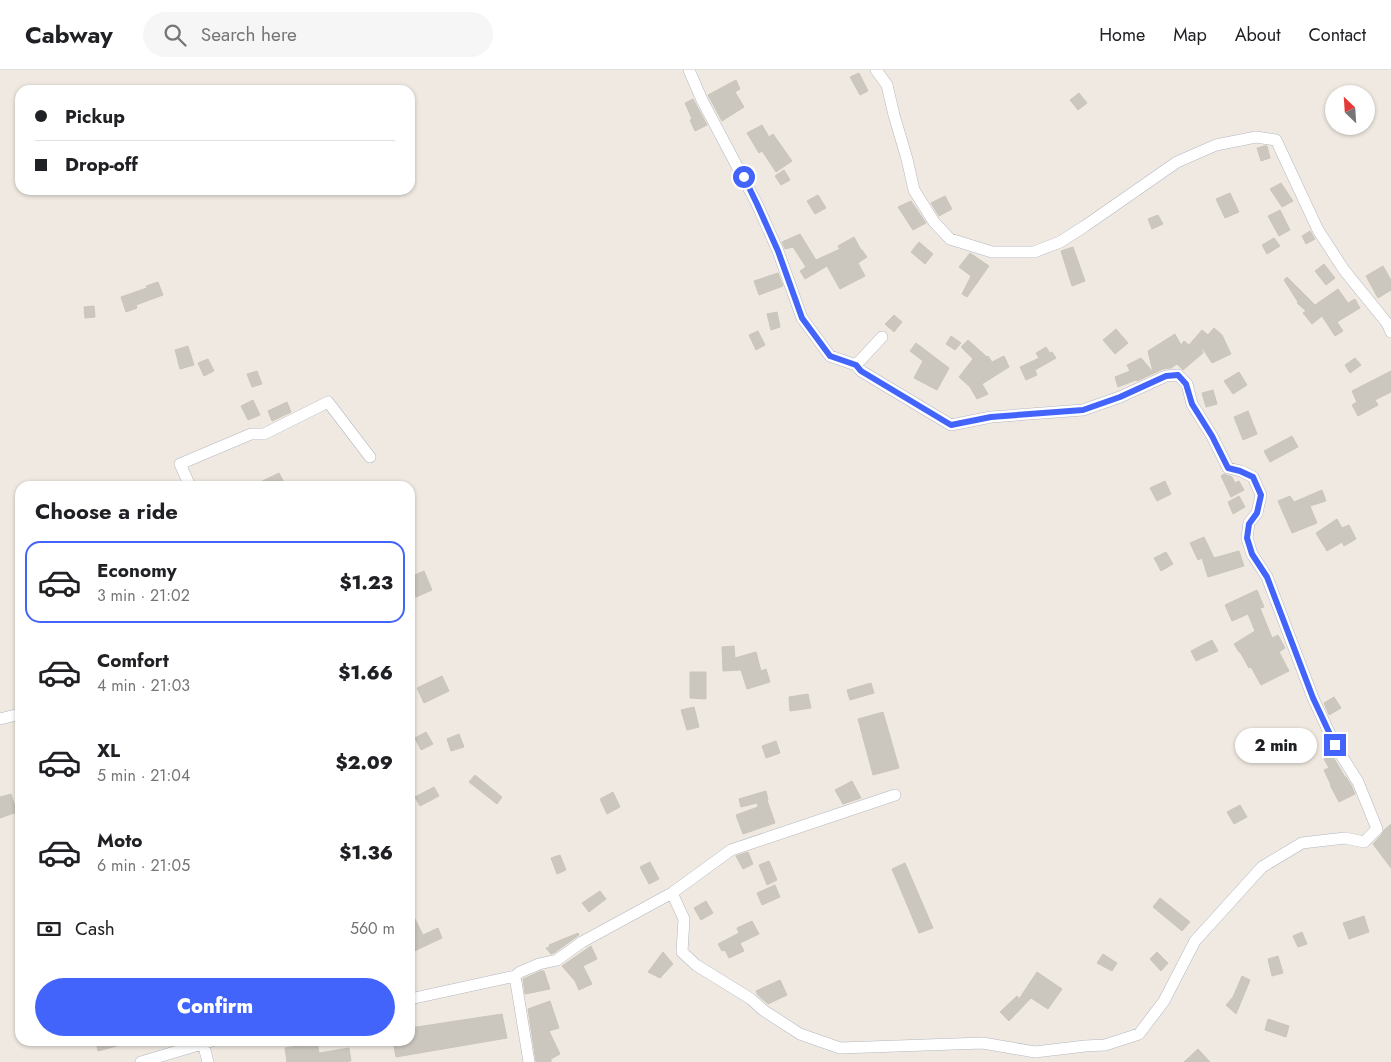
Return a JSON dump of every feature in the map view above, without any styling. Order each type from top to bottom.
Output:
[{"type":"street","points":[[672,893],[684,919],[682,952],[696,965],[751,999],[763,1010],[800,1034],[840,1048],[984,1043],[1035,1052],[1105,1045],[1139,1034],[1164,1001],[1195,941],[1262,867],[1302,843],[1345,838],[1364,842],[1377,829],[1358,782],[1335,745],[1313,698],[1267,577],[1252,554],[1247,538],[1249,524],[1257,513],[1261,495],[1253,477],[1228,468],[1212,436],[1192,404],[1186,384],[1178,375],[1166,376],[1120,397],[1083,410],[991,417],[951,425],[861,371],[856,365],[830,356],[802,318],[778,251],[757,204],[702,100],[689,70]]},
{"type":"street","points":[[876,70],[888,85],[914,190],[934,222],[950,239],[992,252],[1034,252],[1060,242],[1177,162],[1216,145],[1256,136],[1276,140],[1318,230],[1344,270],[1382,316],[1391,332]]},
{"type":"street","points":[[856,365],[882,337]]},
{"type":"street","points":[[188,481],[180,464],[251,434],[264,434],[328,402],[370,457]]},
{"type":"street","points":[[0,719],[15,715]]},
{"type":"street","points":[[415,998],[515,976],[539,964],[557,960],[582,942],[672,893],[731,850],[895,795]]},
{"type":"street","points":[[515,976],[529,1062]]},
{"type":"street","points":[[141,1062],[195,1046]]},
{"type":"street","points":[[208,1046],[208,1062]]},
{"type":"building","points":[[859,73],[868,91],[860,95],[850,77]]},
{"type":"building","points":[[736,80],[740,89],[735,92],[744,107],[722,121],[708,95]]},
{"type":"building","points":[[1079,93],[1087,103],[1078,110],[1070,100]]},
{"type":"building","points":[[693,99],[707,125],[695,131],[685,103]]},
{"type":"building","points":[[762,125],[769,137],[773,134],[792,161],[776,172],[762,151],[759,153],[747,133]]},
{"type":"building","points":[[1267,146],[1270,158],[1261,161],[1257,148]]},
{"type":"building","points":[[784,170],[790,180],[781,185],[775,176]]},
{"type":"building","points":[[1281,183],[1293,201],[1282,207],[1270,189]]},
{"type":"building","points":[[1230,193],[1239,212],[1225,218],[1216,199]]},
{"type":"building","points":[[818,195],[826,208],[815,214],[807,201]]},
{"type":"building","points":[[945,196],[952,209],[939,216],[931,203]]},
{"type":"building","points":[[911,201],[926,223],[913,230],[898,207]]},
{"type":"building","points":[[1280,210],[1290,230],[1279,236],[1268,216]]},
{"type":"building","points":[[1158,215],[1163,224],[1152,229],[1148,219]]},
{"type":"building","points":[[1310,231],[1315,239],[1306,244],[1302,236]]},
{"type":"building","points":[[800,234],[816,260],[840,249],[838,246],[854,237],[867,257],[858,263],[865,276],[840,289],[827,266],[805,279],[800,271],[806,267],[793,247],[785,249],[782,242]]},
{"type":"building","points":[[1274,238],[1280,246],[1267,254],[1262,245]]},
{"type":"building","points":[[919,242],[933,254],[925,264],[911,252]]},
{"type":"building","points":[[1073,247],[1085,281],[1072,286],[1061,251]]},
{"type":"building","points":[[970,253],[989,266],[967,297],[962,294],[971,276],[959,267]]},
{"type":"building","points":[[1324,264],[1335,278],[1326,285],[1315,271]]},
{"type":"building","points":[[1383,266],[1391,280],[1391,290],[1378,298],[1366,276]]},
{"type":"building","points":[[778,273],[783,286],[759,295],[754,281]]},
{"type":"building","points":[[1287,277],[1315,305],[1338,289],[1348,303],[1355,299],[1360,308],[1337,322],[1343,331],[1335,336],[1322,316],[1312,324],[1303,313],[1306,311],[1297,303],[1284,280]]},
{"type":"building","points":[[158,282],[163,295],[136,305],[137,308],[126,312],[121,297]]},
{"type":"building","points":[[94,306],[95,317],[85,318],[84,307]]},
{"type":"building","points":[[777,312],[780,327],[771,330],[767,314]]},
{"type":"building","points":[[894,315],[902,322],[894,332],[885,324]]},
{"type":"building","points":[[1214,328],[1222,335],[1231,354],[1212,363],[1201,346],[1203,353],[1183,370],[1177,364],[1171,368],[1163,369],[1118,387],[1115,377],[1130,371],[1127,365],[1141,358],[1153,372],[1148,351],[1175,334],[1181,345],[1184,341],[1189,345],[1202,330],[1208,335]]},
{"type":"building","points":[[1116,329],[1128,343],[1115,354],[1103,340]]},
{"type":"building","points":[[758,331],[765,345],[756,350],[749,335]]},
{"type":"building","points":[[951,336],[961,343],[955,350],[946,344]]},
{"type":"building","points":[[968,340],[988,356],[992,362],[1004,356],[1009,367],[982,384],[988,394],[977,399],[970,387],[959,377],[973,359],[961,347]]},
{"type":"building","points":[[916,343],[949,368],[937,390],[914,378],[923,361],[910,351]]},
{"type":"building","points":[[188,346],[194,365],[180,369],[175,350]]},
{"type":"building","points":[[1046,347],[1056,358],[1035,370],[1037,375],[1026,380],[1020,367],[1039,358],[1036,353]]},
{"type":"building","points":[[1355,358],[1361,365],[1350,373],[1345,365]]},
{"type":"building","points":[[208,359],[214,371],[204,376],[198,363]]},
{"type":"building","points":[[257,371],[262,384],[252,387],[247,374]]},
{"type":"building","points":[[1391,371],[1391,392],[1375,400],[1378,405],[1358,416],[1352,405],[1357,402],[1352,391]]},
{"type":"building","points":[[1239,372],[1247,385],[1233,394],[1224,381]]},
{"type":"building","points":[[1213,390],[1217,404],[1206,407],[1202,393]]},
{"type":"building","points":[[253,400],[260,415],[248,420],[241,406]]},
{"type":"building","points":[[287,402],[291,412],[272,421],[268,411]]},
{"type":"building","points":[[1248,411],[1257,434],[1243,440],[1234,417]]},
{"type":"building","points":[[1292,436],[1298,447],[1270,462],[1264,451]]},
{"type":"building","points":[[279,473],[283,481],[262,481]]},
{"type":"building","points":[[1224,474],[1232,477],[1235,483],[1239,481],[1244,490],[1231,497],[1221,476]]},
{"type":"building","points":[[1165,481],[1171,494],[1157,501],[1150,488]]},
{"type":"building","points":[[1322,490],[1326,501],[1310,506],[1317,523],[1292,533],[1278,501],[1290,496],[1294,502]]},
{"type":"building","points":[[1239,496],[1245,507],[1233,514],[1228,502]]},
{"type":"building","points":[[1337,519],[1342,528],[1349,525],[1356,539],[1344,546],[1342,542],[1327,551],[1316,533]]},
{"type":"building","points":[[1204,537],[1214,558],[1239,551],[1244,566],[1208,577],[1202,558],[1198,560],[1190,543]]},
{"type":"building","points":[[1166,552],[1173,564],[1161,571],[1154,558]]},
{"type":"building","points":[[424,571],[432,590],[416,597],[415,575]]},
{"type":"building","points":[[1257,590],[1264,607],[1260,608],[1272,638],[1278,635],[1285,648],[1279,652],[1289,671],[1261,685],[1251,667],[1249,668],[1234,644],[1255,631],[1248,614],[1232,621],[1225,605]]},
{"type":"building","points":[[1212,640],[1218,651],[1196,661],[1191,651]]},
{"type":"building","points":[[734,646],[735,658],[756,652],[761,671],[766,669],[770,682],[747,689],[741,670],[723,671],[722,647]]},
{"type":"building","points":[[690,672],[706,672],[706,699],[690,698]]},
{"type":"building","points":[[442,676],[449,691],[424,703],[417,688]]},
{"type":"building","points":[[871,683],[874,693],[850,700],[847,690]]},
{"type":"building","points":[[808,694],[811,708],[790,711],[789,697]]},
{"type":"building","points":[[1334,697],[1341,708],[1329,715],[1324,703]]},
{"type":"building","points":[[694,707],[699,727],[687,730],[681,710]]},
{"type":"building","points":[[883,712],[899,768],[873,775],[858,719]]},
{"type":"building","points":[[426,732],[433,744],[421,750],[415,738]]},
{"type":"building","points":[[459,734],[464,747],[451,751],[447,739]]},
{"type":"building","points":[[776,741],[780,753],[766,758],[762,746]]},
{"type":"building","points":[[1332,755],[1355,794],[1339,802],[1324,770],[1329,768],[1324,759]]},
{"type":"building","points":[[475,775],[502,797],[497,804],[469,782]]},
{"type":"building","points":[[852,781],[861,798],[843,804],[835,790]]},
{"type":"building","points":[[434,787],[439,796],[420,806],[415,797]]},
{"type":"building","points":[[766,791],[775,823],[743,834],[736,815],[758,807],[757,803],[741,807],[739,799]]},
{"type":"building","points":[[613,792],[620,807],[607,814],[600,799]]},
{"type":"building","points":[[11,794],[15,813],[0,818],[0,797]]},
{"type":"building","points":[[1240,805],[1247,817],[1234,824],[1227,812]]},
{"type":"building","points":[[1391,824],[1391,868],[1373,844]]},
{"type":"building","points":[[748,852],[753,864],[743,869],[736,856]]},
{"type":"building","points":[[560,855],[566,870],[557,874],[551,858]]},
{"type":"building","points":[[769,861],[777,880],[767,885],[759,865]]},
{"type":"building","points":[[650,862],[659,879],[649,884],[640,867]]},
{"type":"building","points":[[905,863],[933,928],[919,933],[892,869]]},
{"type":"building","points":[[775,885],[780,897],[762,905],[757,893]]},
{"type":"building","points":[[600,891],[606,899],[589,912],[582,903]]},
{"type":"building","points":[[1160,898],[1190,922],[1182,931],[1153,907]]},
{"type":"building","points":[[706,901],[713,913],[701,920],[694,908]]},
{"type":"building","points":[[1364,916],[1369,932],[1349,939],[1343,923]]},
{"type":"building","points":[[415,919],[423,935],[438,928],[442,938],[415,951]]},
{"type":"building","points":[[752,921],[759,934],[740,943],[744,951],[729,958],[725,950],[722,951],[718,944],[739,933],[737,928]]},
{"type":"building","points":[[1302,932],[1307,944],[1298,947],[1293,936]]},
{"type":"building","points":[[578,933],[579,935],[554,953],[551,954],[546,948],[550,947],[549,945]]},
{"type":"building","points":[[591,946],[597,959],[583,966],[592,984],[579,990],[575,981],[562,966]]},
{"type":"building","points":[[663,952],[673,964],[660,978],[648,972]]},
{"type":"building","points":[[1157,952],[1168,963],[1161,971],[1150,959]]},
{"type":"building","points":[[1103,954],[1117,963],[1112,971],[1097,963]]},
{"type":"building","points":[[1278,956],[1283,973],[1272,976],[1268,959]]},
{"type":"building","points":[[544,971],[550,989],[525,994],[523,979]]},
{"type":"building","points":[[1037,972],[1062,989],[1048,1009],[1031,998],[1009,1021],[1000,1012],[1017,996],[1019,999]]},
{"type":"building","points":[[1242,976],[1250,980],[1236,1014],[1226,1005],[1233,997]]},
{"type":"building","points":[[780,980],[787,995],[768,1004],[756,991]]},
{"type":"building","points":[[550,1001],[559,1028],[549,1031],[560,1054],[551,1059],[551,1062],[536,1062],[528,1009]]},
{"type":"building","points":[[502,1014],[507,1038],[396,1057],[394,1046],[415,1046],[415,1027]]},
{"type":"building","points":[[1268,1019],[1289,1026],[1286,1037],[1265,1030]]},
{"type":"building","points":[[97,1046],[117,1046],[98,1051]]},
{"type":"building","points":[[318,1046],[319,1053],[349,1048],[351,1061],[287,1062],[285,1048]]},
{"type":"building","points":[[1198,1049],[1210,1062],[1184,1062]]},
{"type":"route","points":[[744,177],[778,251],[802,318],[830,356],[856,365],[861,371],[951,425],[991,417],[1083,410],[1120,397],[1166,376],[1178,375],[1186,384],[1192,404],[1206,425],[1228,468],[1253,477],[1261,495],[1257,513],[1249,524],[1247,538],[1252,554],[1267,577],[1313,698],[1335,745]]}]
